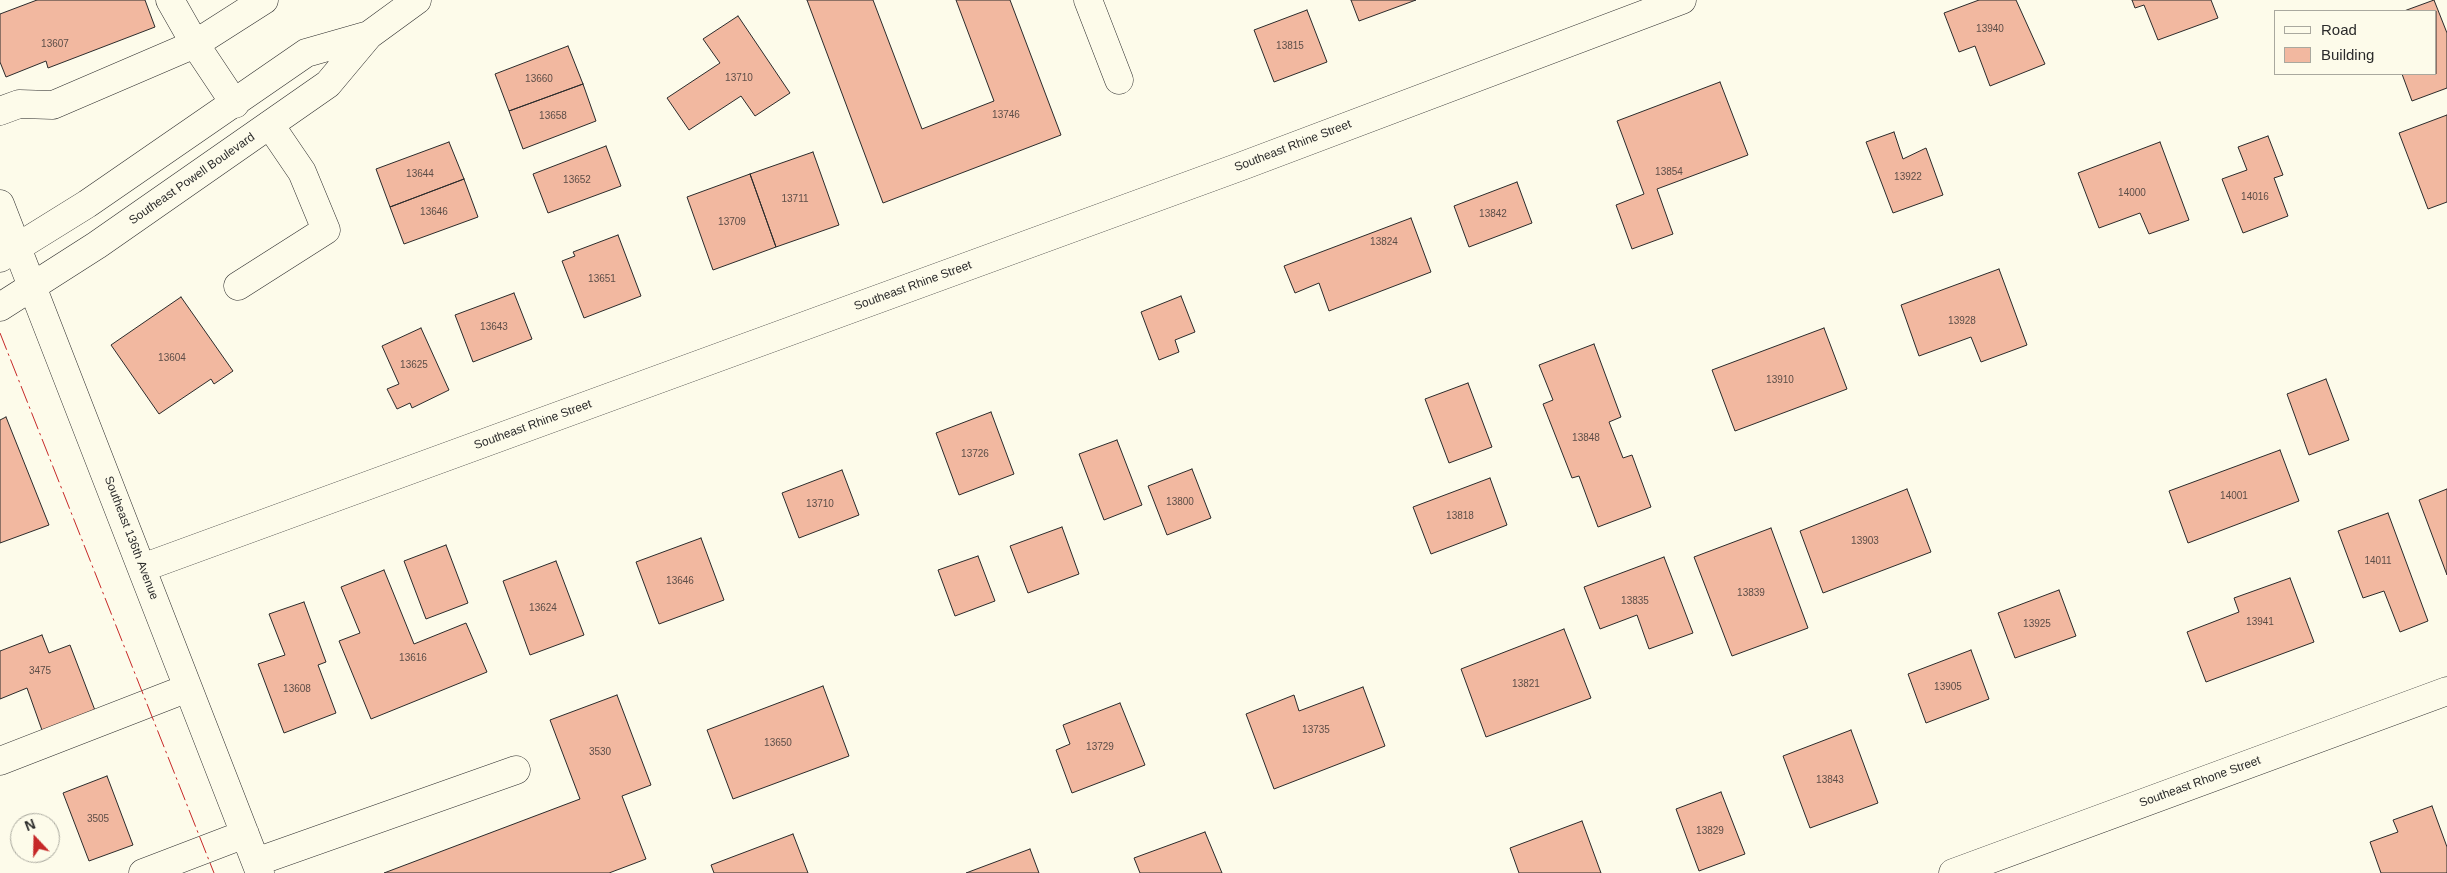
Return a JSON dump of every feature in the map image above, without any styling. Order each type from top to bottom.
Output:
[{"type":"street","points":[[170,0],[195,44],[235,104]]},
{"type":"street","points":[[0,111],[20,104],[53,104],[195,44],[264,0]]},
{"type":"street","name":"Southeast Powell Boulevard","points":[[0,306],[97,245],[328,84],[369,35],[417,0]]},
{"type":"street","points":[[1088,0],[1119,80]]},
{"type":"street","name":"Southeast Rhine Street","points":[[142,568],[1242,166],[1682,0]]},
{"type":"street","name":"Southeast Powell Boulevard","points":[[8,252],[87,204],[306,54],[369,35]]},
{"type":"street","points":[[238,286],[326,230],[302,172],[270,125]]},
{"type":"street","name":"Southeast 136th Avenue","points":[[0,204],[8,252],[32,286],[258,867]]},
{"type":"street","points":[[0,761],[188,688]]},
{"type":"street","name":"Southeast Rhone Street","points":[[1953,873],[2447,691]]},
{"type":"street","points":[[258,867],[516,770]]},
{"type":"street","points":[[143,873],[245,834]]},
{"type":"building","points":[[37,0],[145,0],[155,27],[48,68],[46,61],[6,77],[0,62],[0,14]]},
{"type":"building","points":[[807,0],[873,0],[922,129],[994,101],[956,0],[1010,0],[1061,135],[883,203]]},
{"type":"building","points":[[1351,0],[1416,0],[1359,21]]},
{"type":"building","points":[[1979,0],[2016,0],[2045,64],[1990,86],[1975,46],[1959,52],[1944,13]]},
{"type":"building","points":[[2132,0],[2211,0],[2218,18],[2158,40],[2144,5],[2135,8]]},
{"type":"building","points":[[2434,0],[2447,33],[2447,88],[2412,101],[2402,75],[2437,75],[2437,10],[2407,10]]},
{"type":"building","points":[[1307,10],[1327,62],[1274,82],[1254,30]]},
{"type":"building","points":[[738,16],[790,93],[755,116],[741,96],[689,130],[667,98],[720,63],[703,39]]},
{"type":"building","points":[[568,46],[583,84],[509,111],[495,74]]},
{"type":"building","points":[[1720,82],[1748,155],[1657,189],[1673,234],[1632,249],[1616,205],[1644,194],[1617,121]]},
{"type":"building","points":[[583,84],[596,121],[523,149],[509,111]]},
{"type":"building","points":[[2447,115],[2447,202],[2428,209],[2399,133]]},
{"type":"building","points":[[1894,132],[1903,159],[1926,148],[1943,195],[1893,213],[1866,142]]},
{"type":"building","points":[[2268,136],[2283,175],[2274,178],[2288,216],[2243,233],[2222,179],[2247,170],[2238,147]]},
{"type":"building","points":[[449,142],[464,179],[390,207],[376,169]]},
{"type":"building","points":[[2160,142],[2189,220],[2149,234],[2140,213],[2099,228],[2078,173]]},
{"type":"building","points":[[606,146],[621,186],[548,213],[533,174]]},
{"type":"building","points":[[813,152],[839,225],[776,247],[750,174]]},
{"type":"building","points":[[750,174],[776,247],[713,270],[687,197]]},
{"type":"building","points":[[464,179],[478,217],[404,244],[390,207]]},
{"type":"building","points":[[1517,182],[1532,223],[1469,247],[1454,206]]},
{"type":"building","points":[[1411,218],[1431,272],[1329,311],[1319,283],[1295,293],[1284,266]]},
{"type":"building","points":[[618,235],[641,296],[584,318],[562,261],[575,256],[573,252]]},
{"type":"building","points":[[1999,269],[2027,345],[1981,362],[1971,337],[1919,356],[1901,305]]},
{"type":"building","points":[[514,293],[532,339],[473,362],[455,315]]},
{"type":"building","points":[[1181,296],[1195,332],[1175,340],[1179,352],[1159,360],[1141,312]]},
{"type":"building","points":[[181,297],[233,371],[214,384],[211,379],[159,414],[111,345]]},
{"type":"building","points":[[421,328],[449,390],[412,408],[410,403],[397,409],[387,389],[399,384],[382,346]]},
{"type":"building","points":[[1824,328],[1847,389],[1735,431],[1712,370]]},
{"type":"building","points":[[1594,344],[1621,417],[1609,422],[1623,458],[1632,455],[1651,507],[1598,527],[1579,476],[1572,478],[1543,404],[1553,400],[1539,365]]},
{"type":"building","points":[[2326,379],[2349,440],[2309,455],[2287,394]]},
{"type":"building","points":[[1468,383],[1492,447],[1449,463],[1425,399]]},
{"type":"building","points":[[991,412],[1014,474],[959,495],[936,433]]},
{"type":"building","points":[[6,417],[49,525],[0,543],[0,420]]},
{"type":"building","points":[[1117,440],[1142,505],[1104,520],[1079,454]]},
{"type":"building","points":[[2280,450],[2299,501],[2188,543],[2169,491]]},
{"type":"building","points":[[1192,469],[1211,518],[1167,535],[1148,486]]},
{"type":"building","points":[[842,470],[859,515],[799,538],[782,493]]},
{"type":"building","points":[[1490,478],[1507,525],[1431,554],[1413,507]]},
{"type":"building","points":[[1907,489],[1931,552],[1823,593],[1800,531]]},
{"type":"building","points":[[2447,489],[2447,575],[2419,500]]},
{"type":"building","points":[[2388,513],[2428,621],[2400,632],[2384,591],[2363,598],[2338,531]]},
{"type":"building","points":[[1062,527],[1079,574],[1028,593],[1010,546]]},
{"type":"building","points":[[1771,528],[1808,628],[1732,656],[1694,557]]},
{"type":"building","points":[[701,538],[724,600],[659,624],[636,562]]},
{"type":"building","points":[[446,545],[468,603],[426,619],[404,561]]},
{"type":"building","points":[[978,556],[995,601],[955,616],[938,570]]},
{"type":"building","points":[[1664,557],[1693,633],[1649,649],[1637,615],[1600,629],[1584,587]]},
{"type":"building","points":[[556,561],[584,635],[530,655],[503,581]]},
{"type":"building","points":[[384,570],[414,644],[466,623],[487,672],[371,719],[339,641],[360,633],[341,587]]},
{"type":"building","points":[[2290,578],[2314,642],[2206,682],[2187,632],[2239,612],[2234,598]]},
{"type":"building","points":[[2059,590],[2076,636],[2015,658],[1998,613]]},
{"type":"building","points":[[304,602],[326,662],[318,665],[336,713],[284,733],[258,664],[285,655],[269,614]]},
{"type":"building","points":[[1564,629],[1591,698],[1486,737],[1461,669]]},
{"type":"building","points":[[42,635],[49,653],[70,645],[96,713],[43,733],[27,688],[0,699],[0,651]]},
{"type":"building","points":[[1971,650],[1989,699],[1926,723],[1908,674]]},
{"type":"building","points":[[823,686],[849,756],[733,799],[707,730]]},
{"type":"building","points":[[1363,687],[1385,746],[1274,789],[1246,714],[1294,695],[1299,711]]},
{"type":"building","points":[[617,695],[651,785],[622,796],[646,859],[609,873],[384,873],[580,799],[550,720]]},
{"type":"building","points":[[1120,703],[1145,765],[1072,793],[1056,750],[1070,744],[1063,725]]},
{"type":"building","points":[[1851,730],[1878,803],[1810,828],[1783,756]]},
{"type":"building","points":[[107,776],[133,845],[89,861],[63,793]]},
{"type":"building","points":[[1721,792],[1745,854],[1699,871],[1676,809]]},
{"type":"building","points":[[2432,806],[2447,847],[2447,873],[2381,873],[2370,842],[2398,832],[2393,820]]},
{"type":"building","points":[[1582,821],[1601,873],[1519,873],[1510,848]]},
{"type":"building","points":[[1205,832],[1222,873],[1140,873],[1134,858]]},
{"type":"building","points":[[793,834],[808,873],[714,873],[711,865]]},
{"type":"building","points":[[1030,849],[1039,873],[966,873]]},
{"type":"power","points":[[0,333],[214,873]]}]
